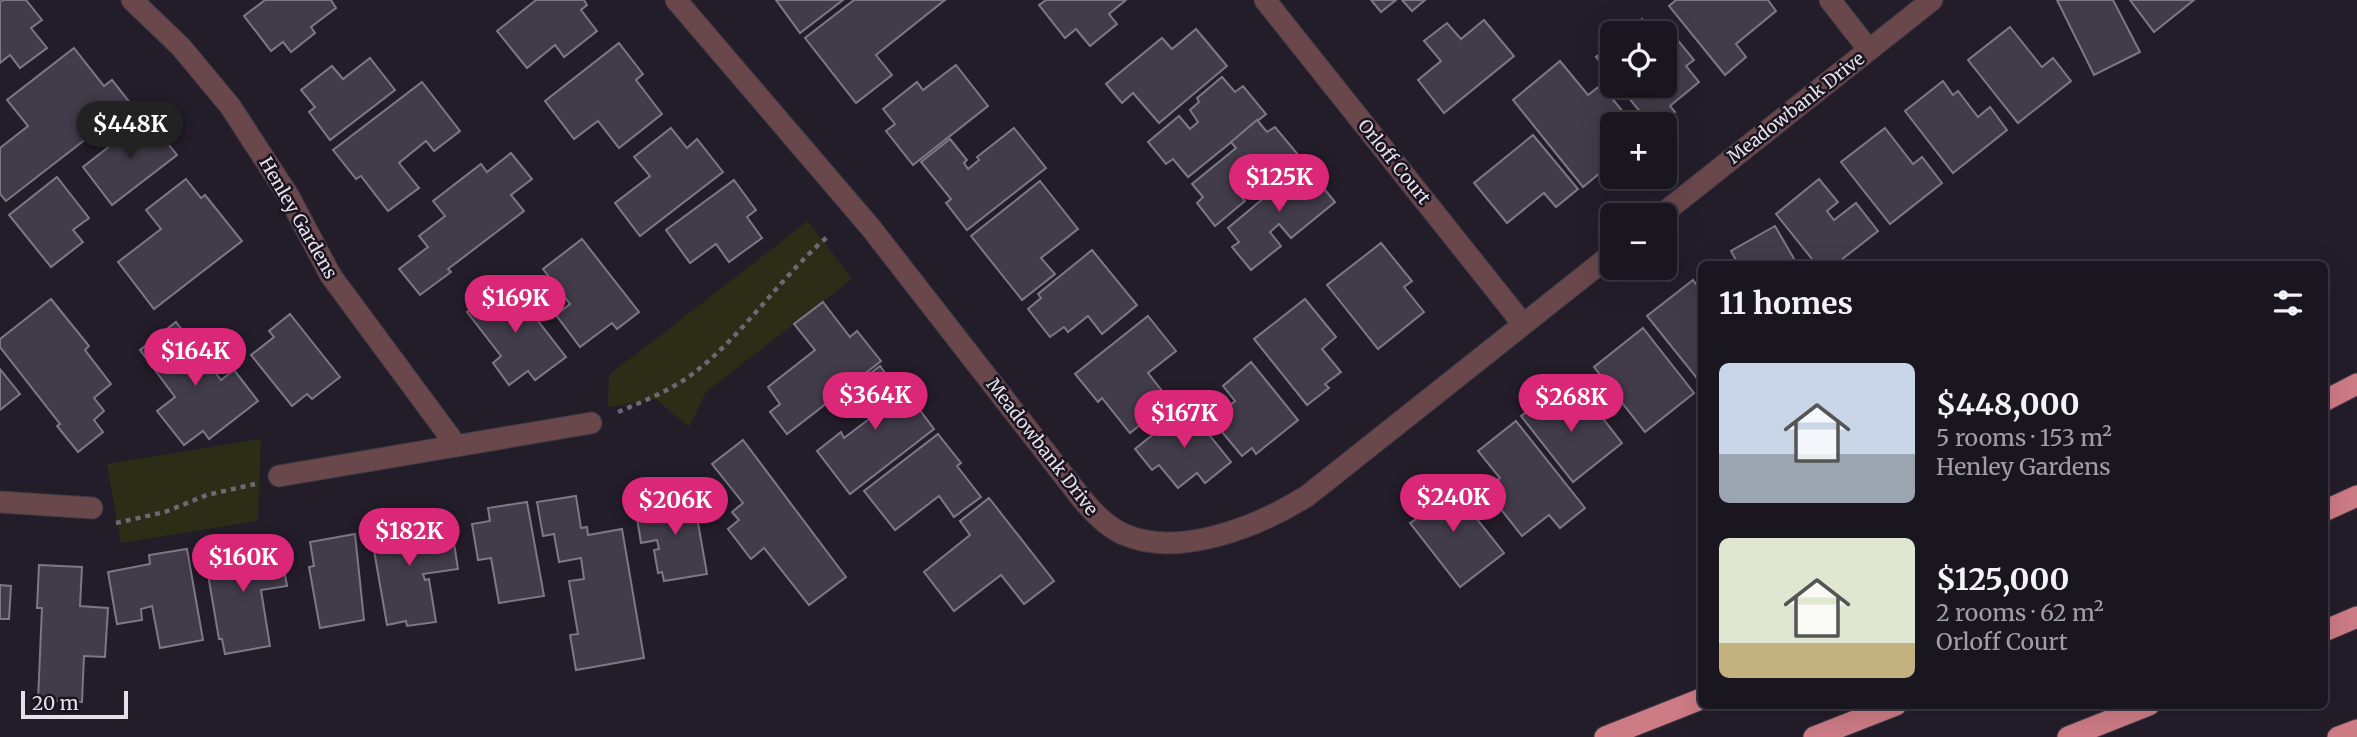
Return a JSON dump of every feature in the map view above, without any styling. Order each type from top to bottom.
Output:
[{"type":"highway","points":[[2328,399],[2357,384]]},
{"type":"highway","points":[[2328,510],[2357,496]]},
{"type":"highway","points":[[2328,629],[2357,617]]},
{"type":"highway","points":[[1605,737],[1698,700]]},
{"type":"highway","points":[[1814,737],[1886,709]]},
{"type":"highway","points":[[2068,737],[2139,709]]},
{"type":"highway","points":[[2338,737],[2357,730]]},
{"type":"street","name":"Henley Gardens","points":[[132,0],[181,47],[230,106],[288,195],[331,276],[456,445]]},
{"type":"street","name":"Meadowbank Drive","points":[[676,0],[702,35],[871,228],[1082,499],[1101,520],[1123,534],[1148,541],[1176,542],[1235,532],[1274,517],[1307,496],[1600,263]]},
{"type":"street","name":"Orloff Court","points":[[1265,0],[1523,324]]},
{"type":"street","points":[[1830,0],[1869,50]]},
{"type":"street","name":"Meadowbank Drive","points":[[1676,203],[1932,0]]},
{"type":"street","points":[[279,476],[591,422]]},
{"type":"street","points":[[0,502],[92,508]]},
{"type":"path","points":[[591,422],[663,392],[694,373],[726,344],[794,266],[827,237]]},
{"type":"path","points":[[92,508],[117,524],[279,476]]},
{"type":"green space","points":[[808,221],[852,279],[706,392],[689,427],[656,399],[608,407],[609,375]]},
{"type":"green space","points":[[261,439],[258,521],[121,543],[107,464]]},
{"type":"building","points":[[26,0],[42,20],[31,28],[47,48],[20,68],[10,55],[0,63],[0,2]]},
{"type":"building","points":[[265,0],[331,0],[336,8],[311,27],[315,33],[291,52],[283,42],[271,51],[244,16]]},
{"type":"building","points":[[536,0],[584,0],[587,5],[581,10],[597,31],[564,57],[555,45],[527,68],[497,31]]},
{"type":"building","points":[[776,0],[843,0],[800,33]]},
{"type":"building","points":[[854,0],[945,0],[876,55],[892,75],[856,103],[805,38]]},
{"type":"building","points":[[1046,0],[1126,0],[1109,14],[1117,24],[1090,46],[1076,29],[1065,38],[1039,5]]},
{"type":"building","points":[[1371,0],[1396,0],[1381,12]]},
{"type":"building","points":[[1402,0],[1425,0],[1412,11]]},
{"type":"building","points":[[1676,0],[1768,0],[1776,11],[1736,44],[1746,57],[1725,75],[1669,6]]},
{"type":"building","points":[[2057,0],[2113,0],[2140,52],[2094,75]]},
{"type":"building","points":[[2130,0],[2194,0],[2154,32]]},
{"type":"building","points":[[1484,20],[1514,56],[1444,113],[1418,80],[1441,61],[1424,41],[1447,23],[1461,39]]},
{"type":"building","points":[[2010,27],[2042,67],[2053,58],[2071,81],[2018,123],[1968,60]]},
{"type":"building","points":[[1196,29],[1227,66],[1159,123],[1133,93],[1122,103],[1106,84],[1162,38],[1172,49]]},
{"type":"building","points":[[1677,39],[1694,60],[1686,66],[1699,82],[1670,106],[1675,112],[1640,112],[1629,98],[1677,98]]},
{"type":"building","points":[[619,43],[643,74],[636,80],[662,114],[619,148],[598,121],[574,139],[545,101]]},
{"type":"building","points":[[74,48],[104,86],[112,80],[131,104],[6,201],[0,194],[0,148],[28,126],[7,100]]},
{"type":"building","points":[[370,58],[395,90],[330,140],[309,112],[315,107],[301,90],[332,66],[343,79]]},
{"type":"building","points":[[1560,61],[1588,95],[1600,86],[1600,98],[1612,98],[1623,112],[1600,112],[1600,173],[1583,187],[1513,100]]},
{"type":"building","points":[[956,65],[988,106],[913,165],[886,131],[895,124],[883,109],[917,82],[923,90]]},
{"type":"building","points":[[1222,77],[1235,92],[1243,86],[1266,114],[1188,177],[1173,159],[1166,164],[1148,142],[1179,116],[1190,129],[1198,122],[1190,110],[1199,102],[1197,98]]},
{"type":"building","points":[[1943,81],[1953,95],[1958,91],[1978,117],[1990,107],[2007,130],[1953,173],[1905,111]]},
{"type":"building","points":[[422,82],[460,131],[434,151],[426,141],[399,163],[419,188],[388,211],[361,176],[356,179],[333,150]]},
{"type":"building","points":[[147,117],[177,155],[112,205],[83,167]]},
{"type":"building","points":[[1257,120],[1267,132],[1275,127],[1300,157],[1255,194],[1243,178],[1233,187],[1245,201],[1215,226],[1197,203],[1203,197],[1192,184],[1236,148],[1231,142]]},
{"type":"building","points":[[671,128],[687,148],[697,139],[723,172],[640,236],[615,203],[650,176],[634,157]]},
{"type":"building","points":[[1014,128],[1046,168],[967,230],[946,203],[951,199],[921,162],[950,139],[967,160],[964,163],[968,169],[979,160],[977,157]]},
{"type":"building","points":[[1885,128],[1913,164],[1922,157],[1942,183],[1890,224],[1841,162]]},
{"type":"building","points":[[1533,135],[1578,189],[1556,207],[1544,193],[1507,223],[1474,183]]},
{"type":"building","points":[[511,153],[532,179],[511,195],[524,211],[448,269],[451,272],[420,295],[399,269],[428,247],[419,236],[445,216],[433,201],[481,164],[487,172]]},
{"type":"building","points":[[1293,163],[1304,177],[1310,171],[1335,202],[1291,238],[1279,224],[1270,232],[1281,246],[1251,270],[1232,247],[1239,242],[1228,228],[1271,192],[1266,185]]},
{"type":"building","points":[[57,177],[89,218],[73,230],[83,242],[51,267],[9,215]]},
{"type":"building","points":[[186,179],[201,198],[205,195],[242,241],[154,309],[118,262],[161,229],[146,210]]},
{"type":"building","points":[[1819,179],[1838,202],[1827,211],[1834,220],[1856,203],[1878,231],[1840,261],[1814,261],[1776,214]]},
{"type":"building","points":[[734,180],[756,210],[747,217],[762,238],[729,262],[716,244],[690,263],[666,230]]},
{"type":"building","points":[[1040,181],[1078,229],[1041,258],[1055,274],[1022,300],[971,236]]},
{"type":"building","points":[[1775,226],[1795,261],[1736,261],[1731,251]]},
{"type":"building","points":[[582,239],[639,312],[617,329],[612,323],[580,347],[556,315],[570,304],[543,269]]},
{"type":"building","points":[[1381,243],[1412,281],[1404,287],[1424,312],[1378,349],[1327,285]]},
{"type":"building","points":[[1092,250],[1137,305],[1102,334],[1088,316],[1068,332],[1064,327],[1050,337],[1028,309],[1041,298],[1038,294]]},
{"type":"building","points":[[1693,280],[1698,287],[1698,375],[1696,377],[1647,316]]},
{"type":"building","points":[[507,281],[566,357],[535,380],[528,371],[509,385],[493,363],[501,356],[467,312]]},
{"type":"building","points":[[51,299],[89,346],[85,350],[111,384],[94,398],[104,411],[94,420],[103,432],[78,452],[57,426],[60,424],[0,347],[0,339]]},
{"type":"building","points":[[1305,299],[1336,337],[1322,349],[1341,372],[1325,384],[1329,388],[1307,405],[1254,339]]},
{"type":"building","points":[[823,302],[850,337],[857,331],[881,361],[787,434],[770,412],[780,404],[768,387],[815,350],[794,324]]},
{"type":"building","points":[[290,314],[340,377],[312,399],[307,394],[292,406],[251,355],[274,337],[269,331]]},
{"type":"building","points":[[1148,316],[1176,351],[1148,373],[1170,401],[1130,433],[1102,398],[1098,402],[1075,374]]},
{"type":"building","points":[[176,322],[221,380],[234,370],[258,401],[209,439],[203,431],[184,445],[157,411],[175,397],[140,350]]},
{"type":"building","points":[[1643,328],[1694,393],[1645,432],[1594,367]]},
{"type":"building","points":[[1251,362],[1298,420],[1256,454],[1252,448],[1242,456],[1212,420],[1235,401],[1223,386]]},
{"type":"building","points":[[880,366],[906,401],[910,397],[934,429],[850,494],[817,451],[841,432],[844,438],[869,419],[847,391]]},
{"type":"building","points":[[0,369],[20,394],[0,410]]},
{"type":"building","points":[[1560,386],[1586,419],[1597,411],[1622,443],[1573,482],[1521,416]]},
{"type":"building","points":[[1187,407],[1231,462],[1205,483],[1197,473],[1178,488],[1159,465],[1152,470],[1135,449]]},
{"type":"building","points":[[1516,421],[1585,508],[1560,528],[1549,515],[1522,536],[1485,489],[1500,478],[1478,451]]},
{"type":"building","points":[[938,434],[961,463],[957,466],[981,497],[954,517],[939,496],[895,530],[864,491]]},
{"type":"building","points":[[743,440],[846,577],[809,605],[764,548],[751,559],[728,529],[739,520],[732,512],[743,503],[712,464]]},
{"type":"building","points":[[1439,482],[1456,503],[1461,499],[1504,553],[1460,587],[1410,523],[1416,519],[1407,507]]},
{"type":"building","points":[[693,494],[707,574],[664,581],[662,572],[658,573],[654,550],[659,549],[657,540],[641,543],[636,512],[660,509],[659,499]]},
{"type":"building","points":[[576,496],[581,528],[587,527],[588,535],[622,529],[644,658],[576,670],[570,635],[578,634],[569,581],[584,579],[581,558],[559,562],[554,534],[543,536],[537,502]]},
{"type":"building","points":[[989,498],[1054,581],[1024,604],[1001,575],[954,611],[924,572],[970,535],[960,521]]},
{"type":"building","points":[[527,502],[544,596],[499,603],[491,558],[478,560],[472,524],[490,521],[488,508]]},
{"type":"building","points":[[400,510],[404,538],[452,530],[458,569],[423,574],[425,580],[429,579],[436,622],[407,626],[406,621],[387,625],[368,516]]},
{"type":"building","points":[[355,534],[364,620],[320,628],[309,567],[314,566],[310,542]]},
{"type":"building","points":[[243,544],[245,553],[280,547],[287,586],[261,590],[270,646],[225,654],[222,639],[219,639],[204,551]]},
{"type":"building","points":[[187,549],[203,640],[160,648],[152,606],[141,609],[142,620],[117,624],[108,572],[150,564],[149,555]]},
{"type":"building","points":[[39,565],[82,567],[80,606],[108,608],[105,657],[84,656],[82,702],[38,700],[42,608],[37,608]]},
{"type":"building","points":[[0,585],[11,586],[9,619],[0,619]]}]
